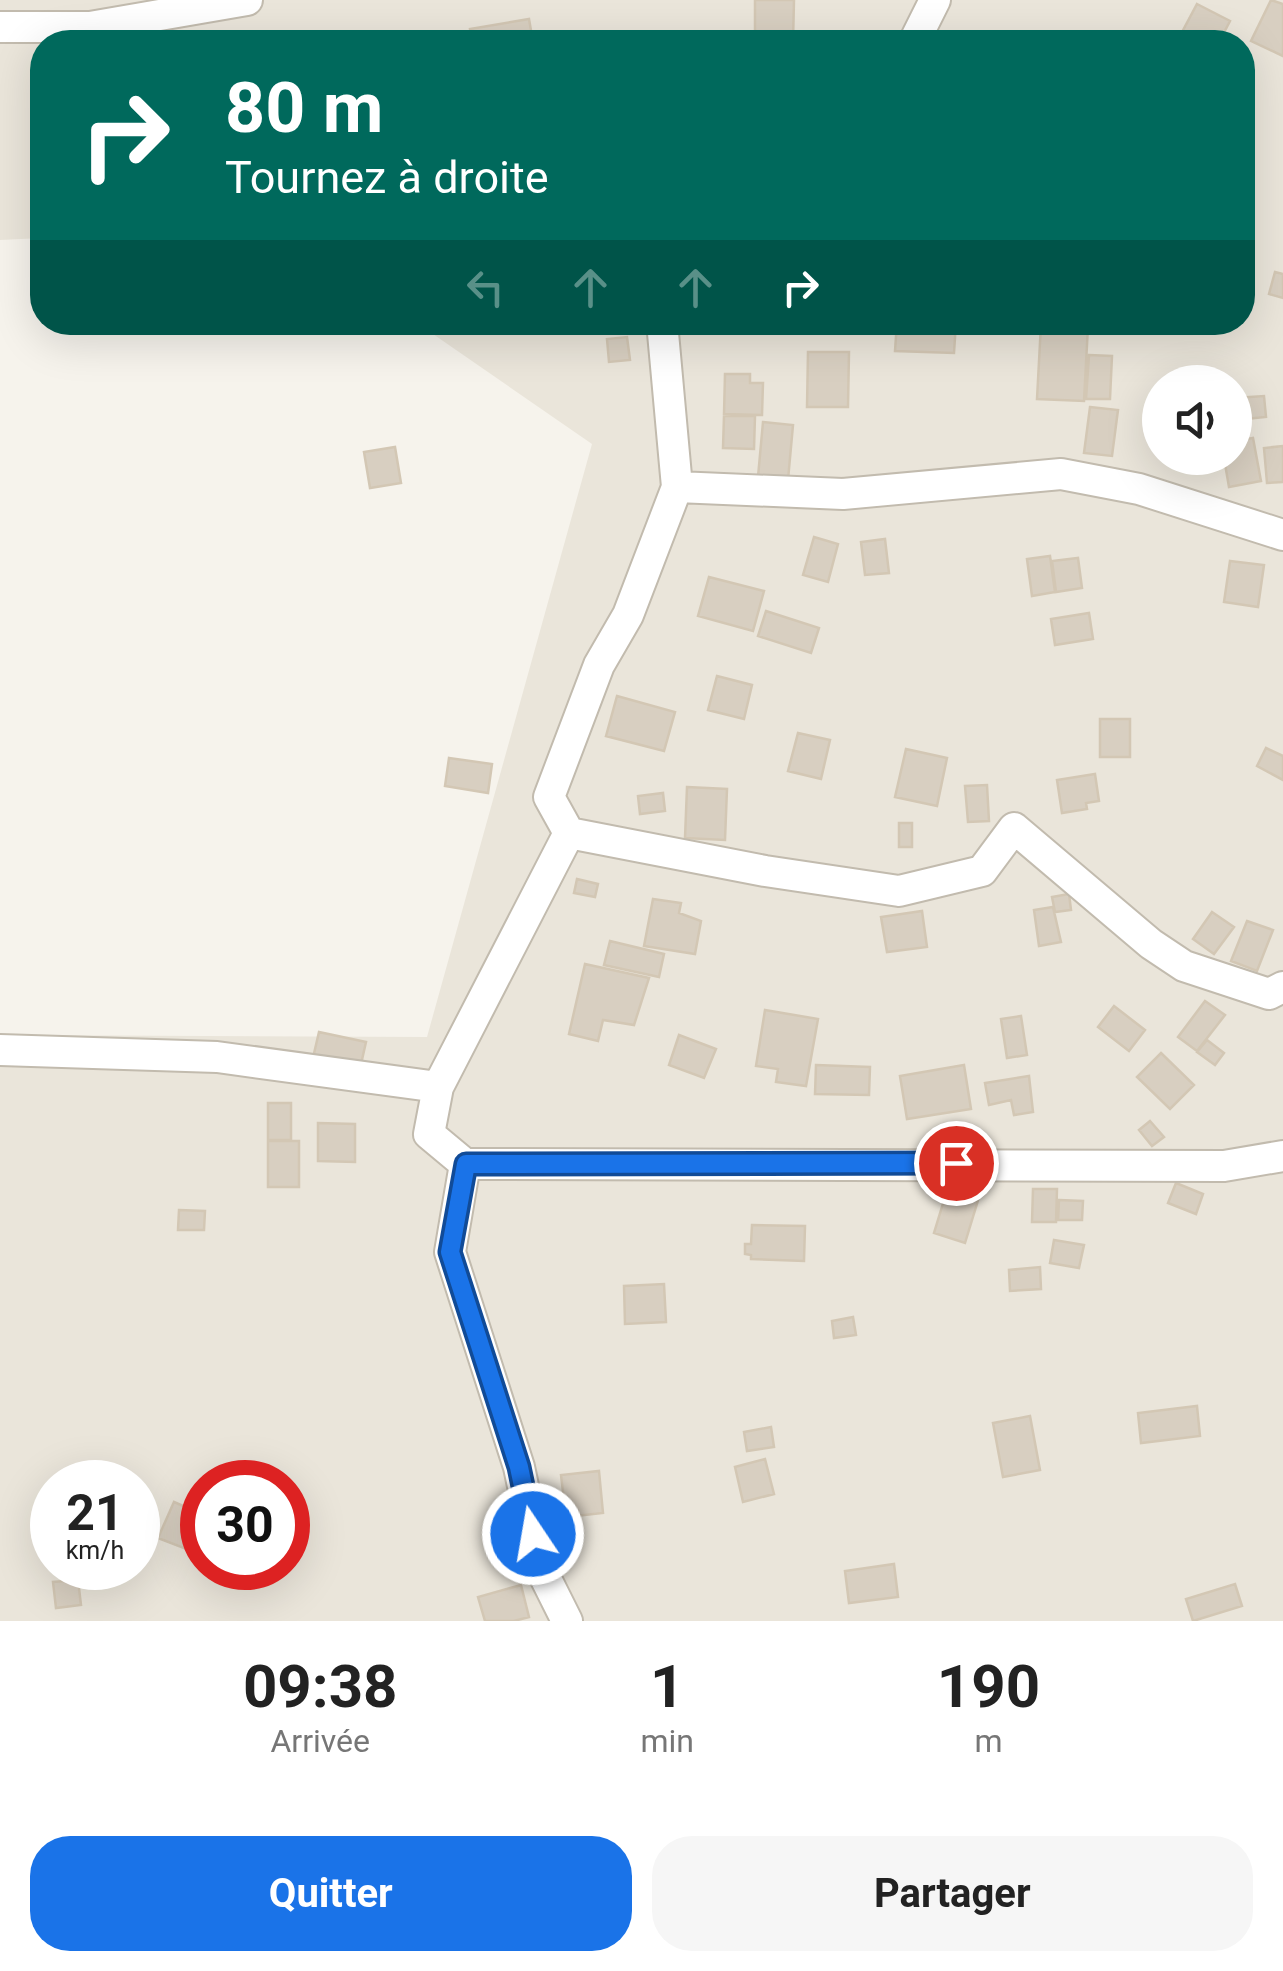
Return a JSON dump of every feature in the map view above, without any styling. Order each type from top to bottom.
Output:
[{"type":"street","points":[[0,27],[90,28],[247,0]]},
{"type":"street","points":[[920,30],[935,0]]},
{"type":"street","points":[[663,335],[677,487],[628,614],[599,665],[549,798],[570,833],[765,871],[899,891],[982,871],[1014,828],[1151,944],[1184,966],[1269,994],[1283,987]]},
{"type":"street","points":[[677,487],[843,494],[1061,474],[1139,489],[1283,535]]},
{"type":"street","points":[[570,833],[438,1087],[429,1134],[466,1164],[1224,1166],[1283,1156]]},
{"type":"street","points":[[0,1050],[218,1058],[438,1087]]},
{"type":"street","points":[[466,1164],[450,1252],[519,1467],[540,1567],[567,1621]]},
{"type":"shaded area","points":[[0,0],[1283,0],[1283,1621],[0,1621],[0,1035],[427,1037],[592,444],[434,335],[1255,335],[1255,30],[30,30],[30,239],[0,240]]},
{"type":"building","points":[[755,0],[794,0],[793,30],[755,30]]},
{"type":"building","points":[[1271,0],[1283,4],[1283,56],[1255,43],[1255,33]]},
{"type":"building","points":[[1197,4],[1230,21],[1225,30],[1183,30]]},
{"type":"building","points":[[529,19],[531,30],[470,30]]},
{"type":"building","points":[[1275,272],[1283,274],[1283,298],[1269,294]]},
{"type":"building","points":[[896,335],[955,335],[954,353],[895,351]]},
{"type":"building","points":[[1040,335],[1088,335],[1084,401],[1037,399]]},
{"type":"building","points":[[627,337],[630,360],[609,362],[607,339]]},
{"type":"building","points":[[808,352],[849,352],[848,407],[807,407]]},
{"type":"building","points":[[1089,355],[1112,356],[1110,399],[1086,399]]},
{"type":"building","points":[[725,374],[750,374],[750,383],[763,383],[762,415],[724,414]]},
{"type":"building","points":[[1264,396],[1266,417],[1252,418],[1252,397]]},
{"type":"building","points":[[1090,407],[1118,410],[1112,456],[1084,453]]},
{"type":"building","points":[[724,416],[755,416],[754,449],[723,448]]},
{"type":"building","points":[[763,422],[793,425],[788,480],[758,477]]},
{"type":"building","points":[[1252,438],[1261,481],[1229,487],[1227,475],[1252,475]]},
{"type":"building","points":[[1283,446],[1283,482],[1267,483],[1264,448]]},
{"type":"building","points":[[395,447],[401,483],[370,488],[364,452]]},
{"type":"building","points":[[814,537],[838,544],[828,582],[803,575]]},
{"type":"building","points":[[885,539],[889,573],[865,575],[861,542]]},
{"type":"building","points":[[1050,556],[1055,592],[1032,596],[1027,559]]},
{"type":"building","points":[[1078,558],[1082,588],[1056,592],[1052,561]]},
{"type":"building","points":[[1230,561],[1264,565],[1258,607],[1224,602]]},
{"type":"building","points":[[709,577],[764,591],[753,631],[698,616]]},
{"type":"building","points":[[766,611],[819,628],[811,653],[758,636]]},
{"type":"building","points":[[1089,613],[1093,639],[1055,645],[1051,619]]},
{"type":"building","points":[[717,676],[752,685],[744,719],[708,710]]},
{"type":"building","points":[[617,696],[675,712],[664,751],[606,736]]},
{"type":"building","points":[[1100,719],[1130,719],[1130,757],[1100,757]]},
{"type":"building","points":[[798,733],[830,740],[821,779],[788,771]]},
{"type":"building","points":[[1266,748],[1283,756],[1283,780],[1257,766]]},
{"type":"building","points":[[906,749],[947,758],[937,806],[895,797]]},
{"type":"building","points":[[449,758],[492,764],[488,793],[445,786]]},
{"type":"building","points":[[1095,774],[1099,801],[1086,803],[1087,809],[1062,813],[1057,780]]},
{"type":"building","points":[[987,785],[989,821],[968,822],[965,786]]},
{"type":"building","points":[[687,787],[727,789],[725,840],[685,838]]},
{"type":"building","points":[[663,793],[665,811],[640,814],[638,796]]},
{"type":"building","points":[[899,823],[912,823],[912,847],[899,847]]},
{"type":"building","points":[[577,879],[598,884],[595,897],[574,893]]},
{"type":"building","points":[[1069,894],[1071,910],[1055,912],[1052,897]]},
{"type":"building","points":[[653,899],[681,903],[679,913],[701,921],[695,954],[644,946]]},
{"type":"building","points":[[1053,907],[1061,942],[1039,946],[1034,910]]},
{"type":"building","points":[[922,911],[927,947],[887,952],[881,917]]},
{"type":"building","points":[[1212,912],[1234,927],[1214,954],[1193,939]]},
{"type":"building","points":[[1247,921],[1273,930],[1257,971],[1231,961]]},
{"type":"building","points":[[610,941],[664,954],[659,977],[604,965]]},
{"type":"building","points":[[585,964],[649,978],[634,1025],[603,1020],[598,1041],[569,1034]]},
{"type":"building","points":[[1205,1001],[1225,1015],[1197,1051],[1178,1037]]},
{"type":"building","points":[[1114,1006],[1145,1030],[1129,1051],[1098,1027]]},
{"type":"building","points":[[765,1010],[818,1019],[806,1086],[776,1082],[778,1069],[756,1066]]},
{"type":"building","points":[[1021,1016],[1027,1055],[1007,1058],[1001,1019]]},
{"type":"building","points":[[319,1032],[366,1042],[359,1073],[312,1062]]},
{"type":"building","points":[[679,1035],[716,1049],[704,1078],[669,1065]]},
{"type":"building","points":[[1207,1040],[1224,1053],[1215,1065],[1197,1052]]},
{"type":"building","points":[[1161,1053],[1194,1085],[1170,1109],[1137,1077]]},
{"type":"building","points":[[816,1065],[870,1067],[869,1095],[815,1094]]},
{"type":"building","points":[[964,1065],[971,1109],[907,1119],[900,1076]]},
{"type":"building","points":[[1029,1076],[1033,1112],[1014,1115],[1011,1100],[989,1105],[985,1083]]},
{"type":"building","points":[[268,1103],[291,1103],[291,1140],[268,1140]]},
{"type":"building","points":[[1150,1121],[1164,1137],[1152,1146],[1139,1130]]},
{"type":"building","points":[[318,1123],[355,1124],[355,1162],[318,1161]]},
{"type":"building","points":[[268,1141],[299,1141],[299,1187],[268,1187]]},
{"type":"building","points":[[952,1174],[983,1184],[965,1243],[934,1233]]},
{"type":"building","points":[[1176,1183],[1203,1194],[1196,1214],[1168,1203]]},
{"type":"building","points":[[1033,1189],[1057,1189],[1056,1222],[1032,1222]]},
{"type":"building","points":[[1059,1200],[1083,1201],[1082,1220],[1058,1220]]},
{"type":"building","points":[[179,1210],[205,1211],[204,1230],[178,1230]]},
{"type":"building","points":[[752,1225],[805,1226],[804,1261],[751,1259],[751,1255],[745,1254],[745,1244],[751,1244]]},
{"type":"building","points":[[1054,1240],[1084,1245],[1079,1268],[1050,1263]]},
{"type":"building","points":[[1040,1267],[1041,1289],[1010,1291],[1009,1270]]},
{"type":"building","points":[[664,1284],[666,1322],[625,1324],[624,1286]]},
{"type":"building","points":[[853,1317],[856,1335],[834,1338],[832,1321]]},
{"type":"building","points":[[1197,1406],[1200,1436],[1141,1443],[1138,1413]]},
{"type":"building","points":[[1030,1416],[1040,1470],[1003,1477],[993,1423]]},
{"type":"building","points":[[771,1427],[774,1447],[747,1451],[744,1432]]},
{"type":"building","points":[[765,1459],[774,1494],[743,1502],[735,1467]]},
{"type":"building","points":[[599,1471],[603,1513],[566,1517],[561,1475]]},
{"type":"building","points":[[174,1502],[180,1505],[180,1546],[160,1539]]},
{"type":"building","points":[[894,1564],[898,1597],[849,1603],[845,1571]]},
{"type":"building","points":[[1235,1584],[1242,1606],[1193,1621],[1186,1599]]},
{"type":"building","points":[[521,1585],[529,1617],[485,1621],[478,1597]]},
{"type":"building","points":[[54,1590],[79,1590],[81,1605],[56,1608]]},
{"type":"route","points":[[533,1534],[519,1467],[450,1252],[466,1164],[956,1163]]}]
